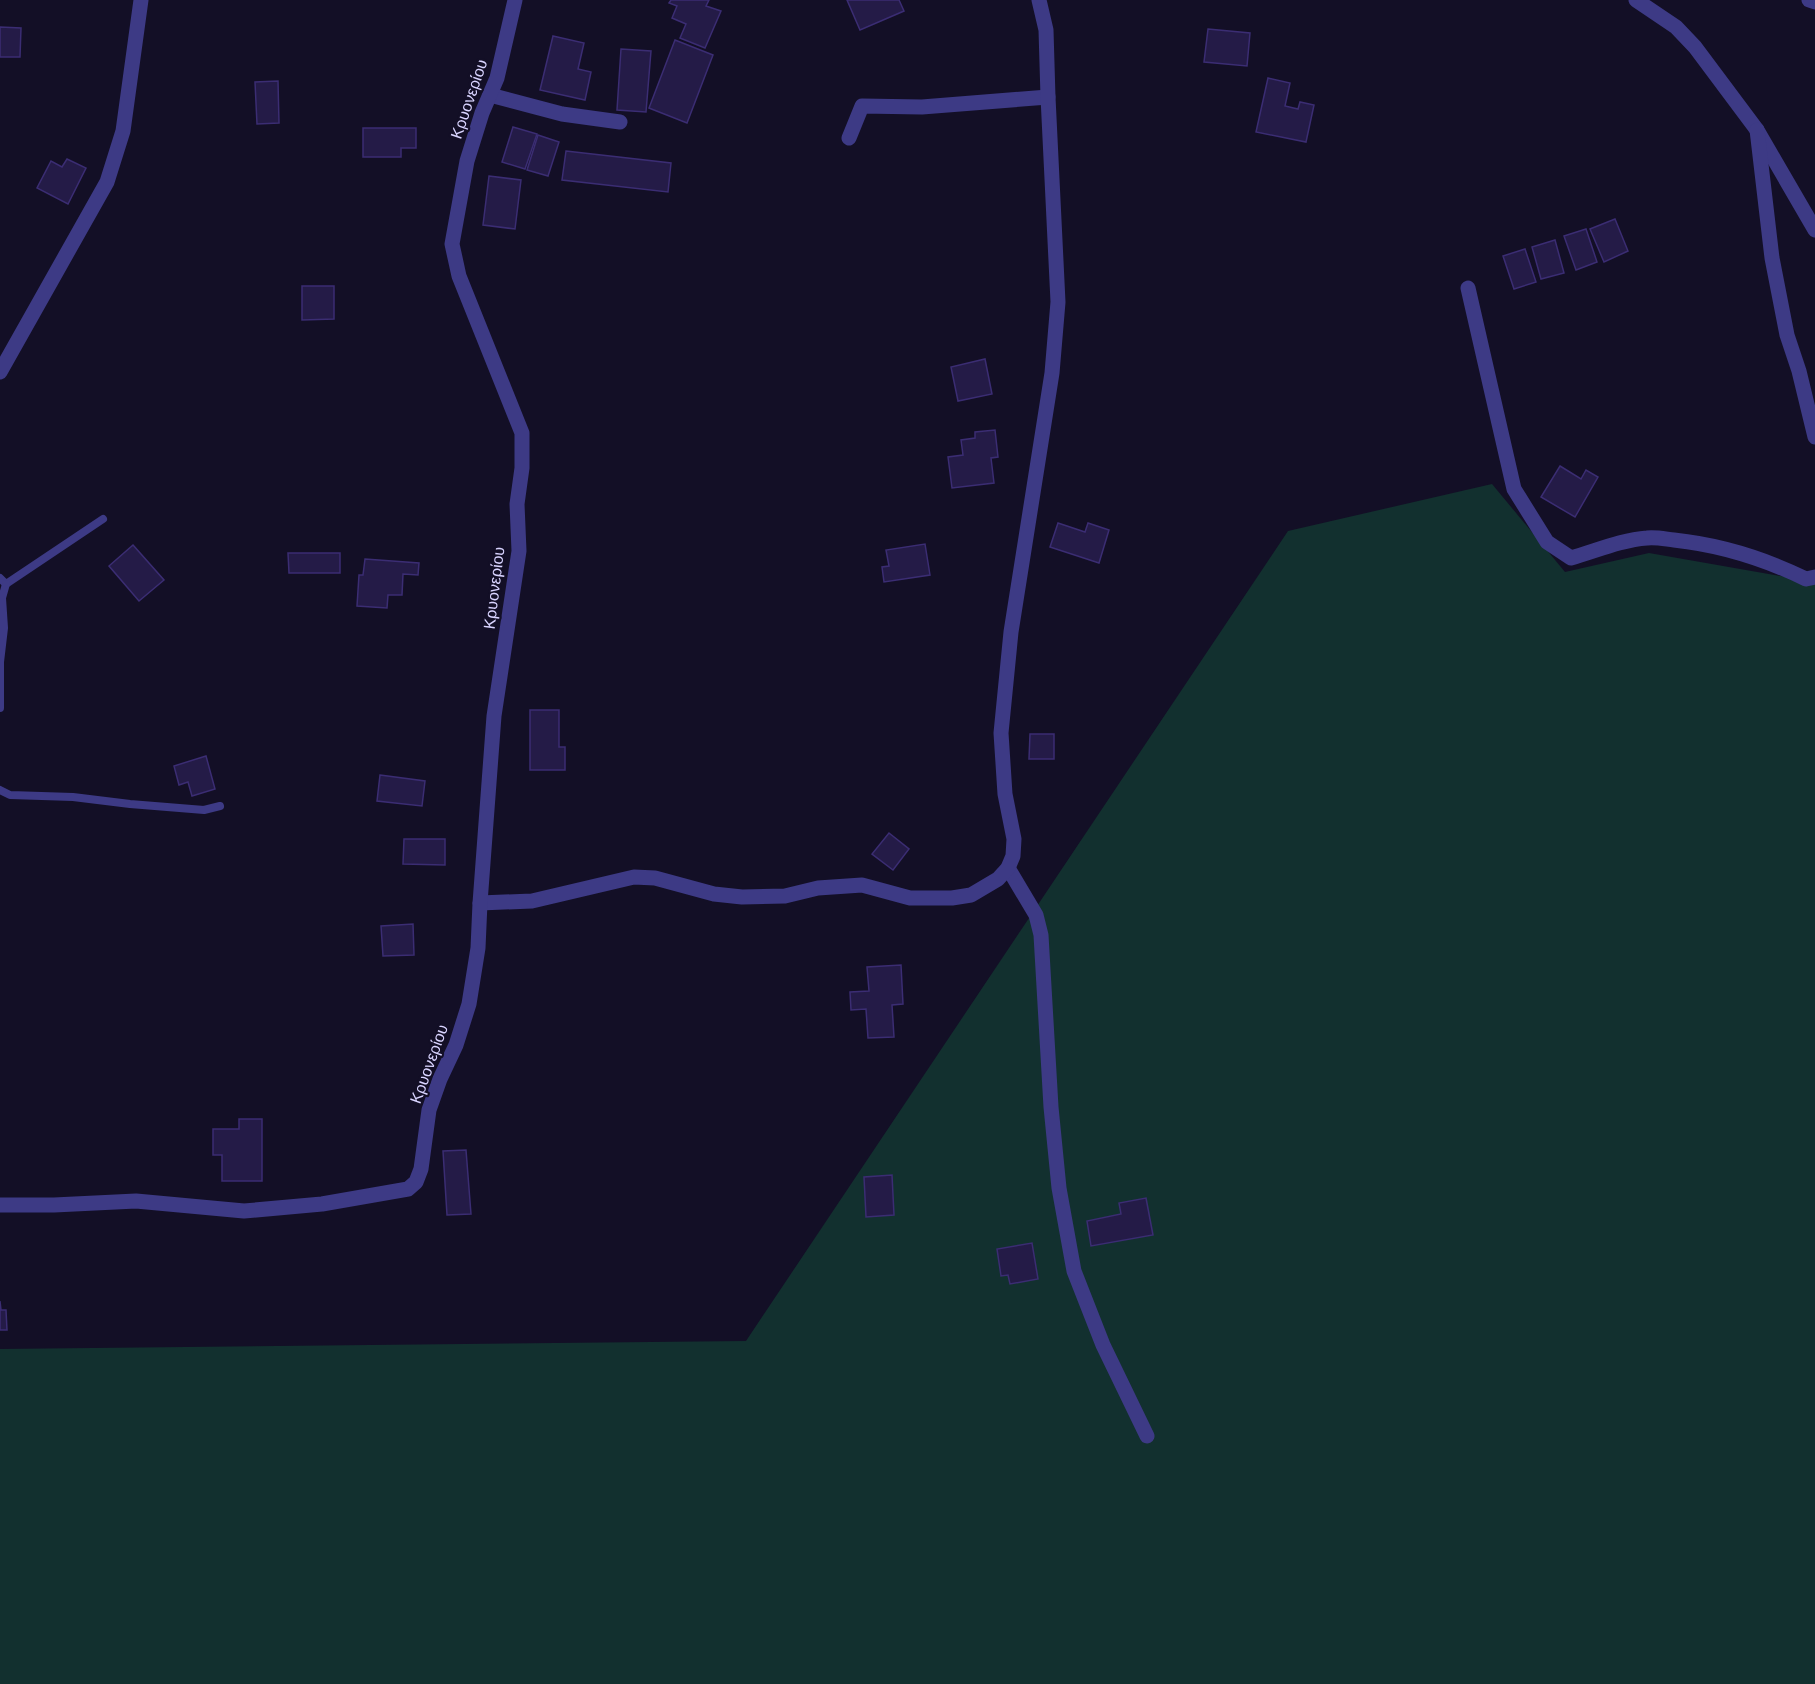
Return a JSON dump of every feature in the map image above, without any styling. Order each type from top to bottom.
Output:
[{"type":"street","points":[[0,372],[106,182],[123,131],[141,0]]},
{"type":"street","name":"Κρυονερίου","points":[[0,1205],[136,1201],[244,1211],[322,1204],[408,1189],[416,1182],[421,1169],[429,1110],[440,1078],[456,1045],[469,1004],[478,948],[494,716],[519,551],[517,504],[522,468],[522,433],[459,276],[452,244],[467,161],[496,78],[515,0]]},
{"type":"street","points":[[480,903],[532,901],[634,877],[655,878],[714,894],[742,897],[785,896],[818,888],[862,885],[910,897],[952,898],[971,895],[998,879],[1008,868],[1013,856],[1014,839],[1005,794],[1001,733],[1011,632],[1052,373],[1058,302],[1046,30],[1040,0]]},
{"type":"street","points":[[1636,0],[1676,27],[1695,47],[1757,130],[1815,230]]},
{"type":"street","points":[[1809,0],[1815,2]]},
{"type":"street","points":[[490,95],[561,114],[620,122]]},
{"type":"street","points":[[849,138],[862,106],[921,107],[1048,96]]},
{"type":"street","points":[[1757,130],[1772,258],[1786,335],[1799,371],[1815,437]]},
{"type":"street","points":[[1468,288],[1514,489],[1547,542],[1571,558],[1621,542],[1648,538],[1684,541],[1712,545],[1749,555],[1806,579],[1815,576]]},
{"type":"street","points":[[1008,868],[1036,915],[1041,935],[1051,1107],[1059,1188],[1074,1272],[1103,1345],[1147,1436]]},
{"type":"lane","points":[[0,708],[0,662],[4,628],[3,581],[103,519]]},
{"type":"lane","points":[[0,790],[10,795],[73,797],[204,810],[220,806]]},
{"type":"green space","points":[[1492,484],[1565,572],[1649,553],[1815,582],[1815,1684],[0,1684],[0,1349],[746,1341],[1288,531]]},
{"type":"building","points":[[671,0],[709,0],[706,6],[721,11],[705,48],[680,38],[686,24],[672,18],[677,6],[669,3]]},
{"type":"building","points":[[847,0],[899,0],[904,11],[860,30]]},
{"type":"building","points":[[0,27],[21,28],[20,57],[0,57]]},
{"type":"building","points":[[1208,29],[1250,33],[1247,66],[1204,62]]},
{"type":"building","points":[[553,36],[584,43],[578,69],[591,72],[585,100],[540,90]]},
{"type":"building","points":[[675,40],[713,55],[687,123],[649,108]]},
{"type":"building","points":[[621,49],[651,51],[646,112],[617,110]]},
{"type":"building","points":[[1268,78],[1290,83],[1285,106],[1298,109],[1300,102],[1314,105],[1306,142],[1256,132]]},
{"type":"building","points":[[278,81],[279,123],[257,124],[255,82]]},
{"type":"building","points":[[513,127],[537,134],[525,169],[502,162]]},
{"type":"building","points":[[363,128],[416,128],[416,148],[401,148],[401,157],[363,157]]},
{"type":"building","points":[[538,135],[559,142],[548,176],[527,170]]},
{"type":"building","points":[[566,151],[671,163],[668,192],[562,180]]},
{"type":"building","points":[[67,159],[86,168],[68,204],[37,188],[51,161],[62,167]]},
{"type":"building","points":[[489,176],[521,180],[515,229],[483,225]]},
{"type":"building","points":[[1615,219],[1628,251],[1604,262],[1590,229]]},
{"type":"building","points":[[1586,229],[1597,262],[1576,270],[1564,236]]},
{"type":"building","points":[[1555,240],[1564,273],[1541,279],[1532,247]]},
{"type":"building","points":[[1525,249],[1536,282],[1514,289],[1503,256]]},
{"type":"building","points":[[302,286],[334,286],[334,319],[302,320]]},
{"type":"building","points":[[985,359],[992,394],[958,401],[951,367]]},
{"type":"building","points":[[995,430],[998,457],[991,458],[994,483],[952,488],[948,457],[963,455],[961,440],[975,438],[975,432]]},
{"type":"building","points":[[1560,466],[1581,479],[1586,470],[1598,477],[1575,517],[1541,497]]},
{"type":"building","points":[[1058,523],[1085,532],[1088,523],[1109,530],[1099,563],[1050,547]]},
{"type":"building","points":[[925,544],[930,575],[884,582],[882,567],[889,566],[886,550]]},
{"type":"building","points":[[133,545],[164,580],[139,601],[109,566]]},
{"type":"building","points":[[288,553],[340,553],[340,573],[289,573]]},
{"type":"building","points":[[365,559],[419,563],[418,575],[403,574],[402,595],[388,595],[387,608],[357,606],[359,575],[363,575]]},
{"type":"building","points":[[530,710],[559,710],[559,747],[565,747],[565,770],[530,770]]},
{"type":"building","points":[[1030,734],[1054,734],[1054,759],[1029,759]]},
{"type":"building","points":[[206,756],[215,789],[192,796],[188,782],[179,785],[174,766]]},
{"type":"building","points":[[380,775],[425,781],[422,806],[377,801]]},
{"type":"building","points":[[889,833],[909,849],[893,870],[872,854]]},
{"type":"building","points":[[404,839],[445,839],[445,865],[403,864]]},
{"type":"building","points":[[413,924],[414,955],[383,956],[381,926]]},
{"type":"building","points":[[901,965],[903,1004],[892,1005],[894,1037],[868,1038],[866,1009],[851,1010],[850,992],[869,991],[867,967]]},
{"type":"building","points":[[239,1119],[262,1119],[262,1181],[222,1181],[222,1155],[213,1155],[213,1129],[239,1129]]},
{"type":"building","points":[[466,1150],[471,1214],[447,1215],[443,1151]]},
{"type":"building","points":[[892,1175],[894,1215],[866,1217],[864,1177]]},
{"type":"building","points":[[1146,1198],[1153,1235],[1091,1246],[1087,1221],[1121,1214],[1119,1203]]},
{"type":"building","points":[[1032,1243],[1038,1279],[1010,1284],[1008,1275],[1001,1276],[997,1249]]},
{"type":"building","points":[[0,1301],[1,1310],[6,1310],[7,1330],[0,1330]]}]
